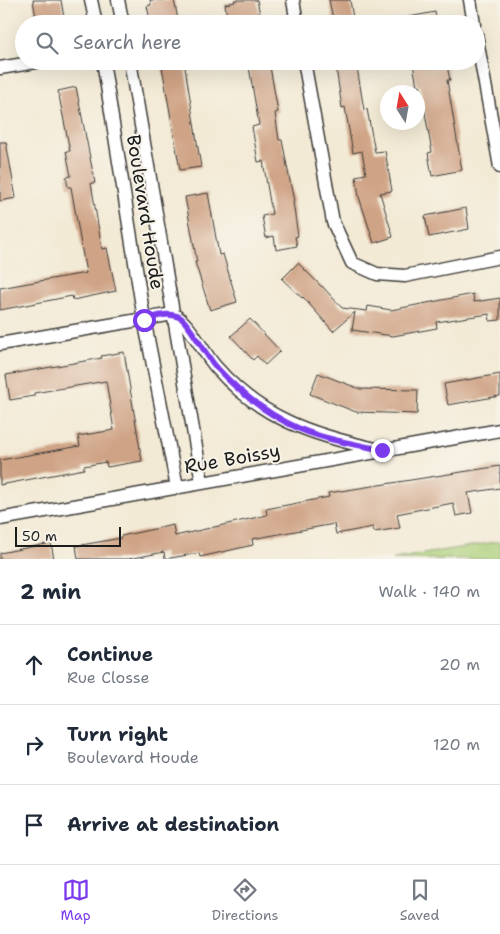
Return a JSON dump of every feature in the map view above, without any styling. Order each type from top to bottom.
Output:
[{"type":"street","points":[[91,0],[94,15]]},
{"type":"street","points":[[118,0],[121,15]]},
{"type":"street","points":[[293,0],[296,15]]},
{"type":"street","points":[[470,0],[472,15]]},
{"type":"street","points":[[0,68],[15,66]]},
{"type":"street","name":"Boulevard Houde","points":[[104,70],[144,320],[177,487]]},
{"type":"street","name":"Boulevard Houde","points":[[132,70],[202,482]]},
{"type":"street","points":[[306,70],[332,222],[352,263],[377,274],[405,276],[500,257]]},
{"type":"street","points":[[482,70],[500,167]]},
{"type":"street","points":[[0,344],[173,314]]},
{"type":"street","name":"Boulevard Houde","points":[[173,314],[182,320],[215,366],[235,387],[266,410],[301,429],[339,441],[382,450]]},
{"type":"street","name":"Rue Boissy","points":[[0,519],[500,430]]},
{"type":"green space","points":[[500,541],[500,559],[393,559]]},
{"type":"building","points":[[33,0],[61,0],[64,15],[36,15]]},
{"type":"building","points":[[150,0],[174,0],[177,15],[149,15],[147,6],[151,5]]},
{"type":"building","points":[[234,0],[257,0],[260,15],[227,15],[225,4],[235,2]]},
{"type":"building","points":[[329,0],[350,0],[352,15],[332,15]]},
{"type":"building","points":[[435,12],[436,15],[420,15]]},
{"type":"building","points":[[163,70],[185,70],[201,167],[180,170]]},
{"type":"building","points":[[250,70],[271,70],[278,112],[275,113],[279,140],[282,140],[294,202],[298,236],[295,237],[297,246],[276,250],[274,236],[266,238],[262,216],[272,214],[263,161],[258,162],[252,127],[259,125]]},
{"type":"building","points":[[336,70],[357,70],[364,110],[367,109],[375,152],[385,151],[392,191],[380,193],[393,237],[374,243],[359,197],[356,176],[366,174],[362,151],[353,153],[345,107],[342,108]]},
{"type":"building","points":[[414,70],[448,70],[450,80],[447,80],[462,170],[432,176],[428,153],[432,152],[425,113],[425,85],[417,85]]},
{"type":"building","points":[[76,87],[95,183],[91,183],[102,249],[107,248],[116,291],[73,300],[72,296],[0,310],[0,288],[86,273],[71,187],[68,187],[66,177],[71,176],[66,151],[70,151],[58,91]]},
{"type":"building","points":[[0,142],[6,142],[16,198],[0,201]]},
{"type":"building","points":[[208,193],[219,255],[223,254],[237,302],[210,310],[195,262],[197,262],[185,197]]},
{"type":"building","points":[[466,208],[469,229],[429,237],[425,216]]},
{"type":"building","points":[[298,263],[342,308],[367,311],[368,306],[391,310],[473,294],[474,302],[500,298],[500,320],[490,321],[489,314],[436,322],[437,328],[393,336],[352,330],[355,312],[333,331],[303,297],[282,279]]},
{"type":"building","points":[[250,319],[280,351],[265,365],[257,356],[253,360],[231,336]]},
{"type":"building","points":[[124,352],[142,461],[107,467],[106,462],[84,466],[84,469],[0,485],[0,460],[80,446],[78,436],[114,430],[106,381],[34,393],[34,396],[10,400],[6,375],[102,358],[101,356]]},
{"type":"building","points":[[318,373],[360,389],[418,390],[417,414],[356,412],[310,394]]},
{"type":"building","points":[[500,374],[500,396],[448,405],[444,384]]},
{"type":"building","points":[[500,466],[500,488],[468,493],[472,513],[456,516],[453,503],[397,514],[400,528],[374,532],[373,527],[336,534],[334,524],[252,539],[253,545],[200,557],[199,553],[165,559],[164,552],[129,559],[78,559],[76,546],[121,538],[121,536],[173,525],[175,536],[267,515],[266,509],[329,497],[328,493]]},
{"type":"building","points":[[51,543],[54,559],[0,559],[0,553]]},
{"type":"route","points":[[144,320],[173,314],[182,320],[215,366],[235,387],[266,410],[301,429],[339,441],[382,450]]}]
